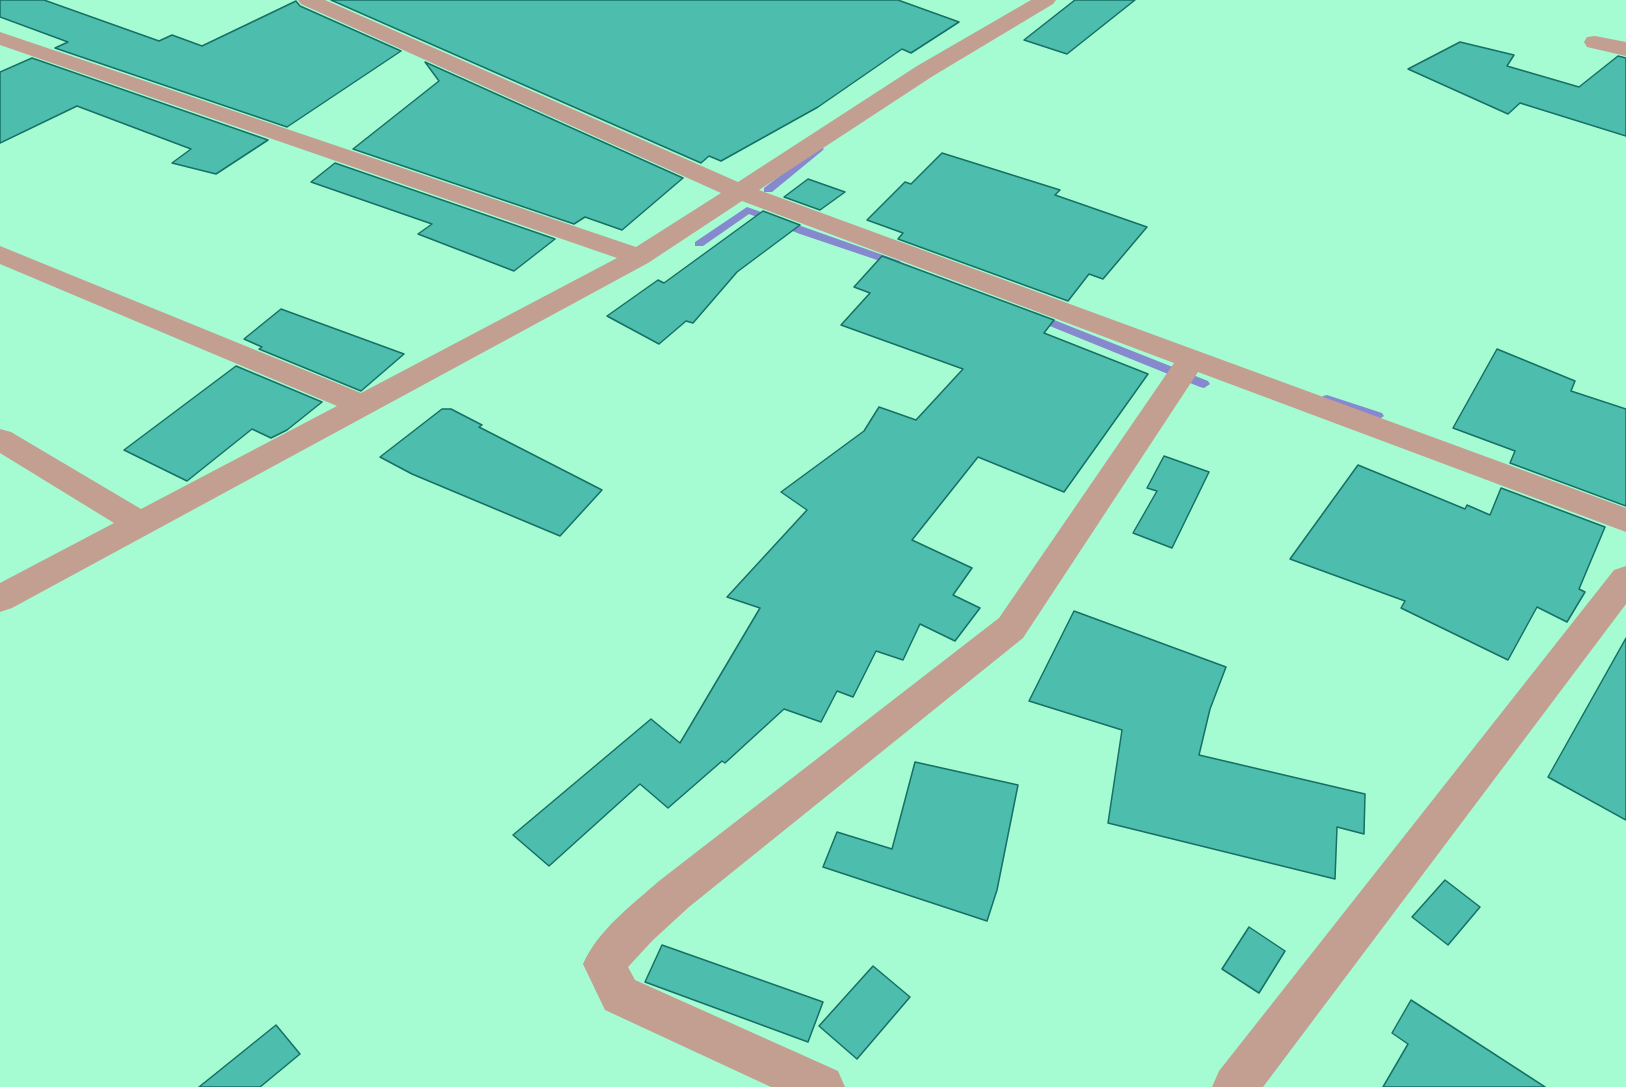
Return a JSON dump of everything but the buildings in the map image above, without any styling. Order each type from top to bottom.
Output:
[{"type":"street","points":[[308,0],[740,192],[1626,520]]},
{"type":"street","points":[[0,599],[360,404],[639,257],[925,71],[1046,0]]},
{"type":"street","points":[[0,38],[639,257]]},
{"type":"street","points":[[1595,42],[1626,49]]},
{"type":"street","points":[[0,254],[360,404]]},
{"type":"street","points":[[822,1087],[620,995],[604,964],[637,927],[674,894],[1011,628],[1192,359]]},
{"type":"street","points":[[0,439],[139,523]]},
{"type":"street","points":[[1235,1087],[1626,579]]},
{"type":"waterway","points":[[768,190],[819,149]]},
{"type":"waterway","points":[[699,244],[747,210]]},
{"type":"waterway","points":[[751,211],[804,232],[896,263]]},
{"type":"waterway","points":[[1034,316],[1204,384]]},
{"type":"waterway","points":[[1327,399],[1378,416]]}]
